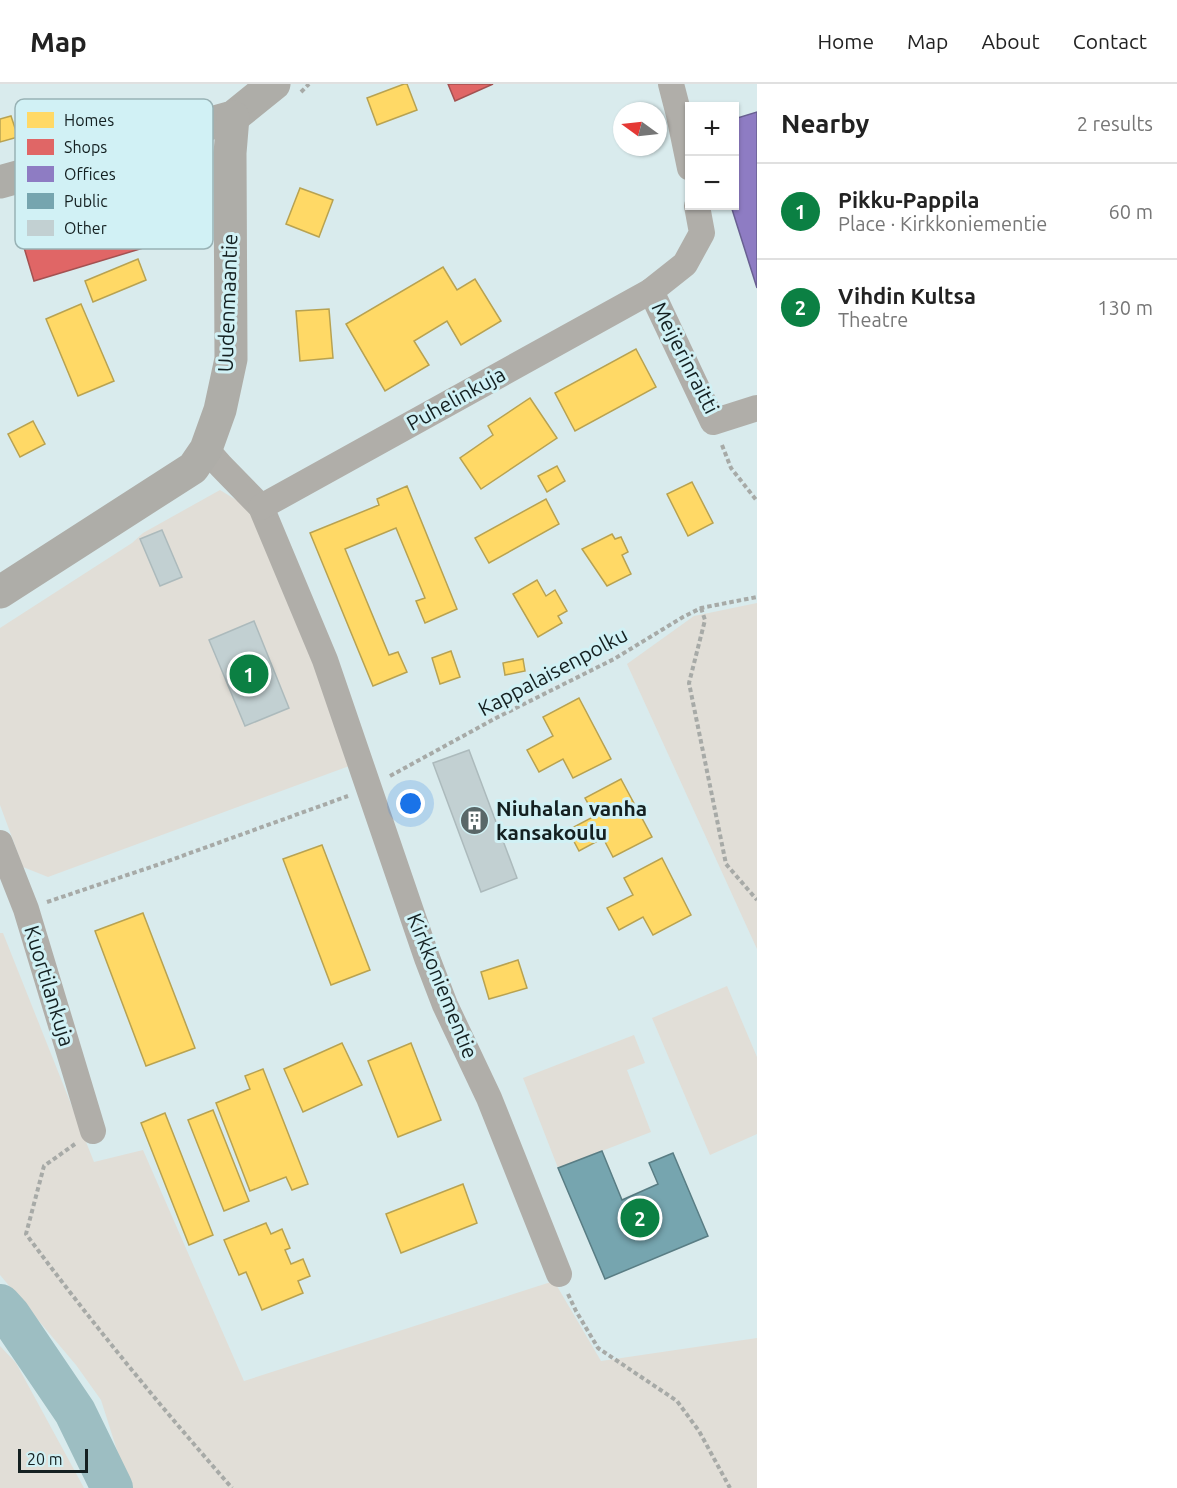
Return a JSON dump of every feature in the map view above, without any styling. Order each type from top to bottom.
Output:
[{"type":"street","points":[[671,84],[688,156]]},
{"type":"street","points":[[213,122],[232,117],[264,88]]},
{"type":"street","name":"Uudenmaantie","points":[[0,592],[193,468],[206,449],[220,410],[231,359],[230,153],[232,117]]},
{"type":"street","points":[[0,182],[15,178]]},
{"type":"street","name":"Puhelinkuja","points":[[261,507],[651,291],[685,264],[702,233],[698,210]]},
{"type":"street","name":"Meijerinraitti","points":[[651,291],[713,422],[757,408]]},
{"type":"street","name":"Kirkkoniementie","points":[[206,449],[261,507],[326,660],[423,948],[445,1005],[489,1098],[559,1274]]},
{"type":"street","name":"Kuortilankuja","points":[[0,843],[26,909],[93,1131]]},
{"type":"path","points":[[713,422],[731,468],[757,501]]},
{"type":"path","name":"Kappalaisenpolku","points":[[26,909],[157,865],[369,788],[496,718],[614,660],[701,608],[757,597]]},
{"type":"path","points":[[701,608],[705,620],[689,683],[726,864],[757,900]]},
{"type":"path","points":[[93,1131],[44,1166],[26,1234],[129,1367],[232,1488]]},
{"type":"path","points":[[559,1274],[576,1311],[598,1348],[677,1401],[699,1431],[730,1488]]},
{"type":"shaded area","points":[[220,490],[256,512],[352,765],[48,877],[23,867],[0,805],[0,628],[132,543],[143,533]]},
{"type":"shaded area","points":[[757,603],[757,949],[627,664],[694,616]]},
{"type":"shaded area","points":[[0,933],[3,933],[94,1162],[143,1150],[244,1381],[554,1281],[601,1361],[757,1338],[757,1488],[129,1488],[101,1400],[76,1365],[0,1275]]},
{"type":"shaded area","points":[[727,986],[757,1057],[757,1134],[710,1155],[652,1018]]},
{"type":"shaded area","points":[[634,1035],[645,1063],[627,1070],[651,1132],[558,1168],[523,1078]]},
{"type":"shaded area","points":[[0,1346],[16,1363],[84,1488],[0,1488]]},
{"type":"building: Homes","points":[[407,84],[417,110],[377,125],[367,98]]},
{"type":"building: Homes","points":[[11,116],[15,138],[0,142],[0,119]]},
{"type":"building: Homes","points":[[300,188],[333,200],[319,237],[286,224]]},
{"type":"building: Homes","points":[[138,259],[146,280],[93,302],[85,281]]},
{"type":"building: Homes","points":[[443,267],[457,290],[475,279],[501,321],[461,345],[447,321],[414,341],[429,365],[385,391],[346,324]]},
{"type":"building: Homes","points":[[81,304],[114,381],[78,396],[46,319]]},
{"type":"building: Homes","points":[[329,309],[333,358],[300,361],[296,311]]},
{"type":"building: Homes","points":[[636,349],[656,387],[575,431],[555,393]]},
{"type":"building: Homes","points":[[530,398],[557,438],[481,489],[460,458],[493,435],[488,426]]},
{"type":"building: Homes","points":[[33,421],[45,444],[20,457],[8,434]]},
{"type":"building: Homes","points":[[557,466],[565,481],[547,492],[538,476]]},
{"type":"building: Homes","points":[[692,482],[713,523],[688,536],[667,494]]},
{"type":"building: Homes","points":[[407,486],[457,609],[425,623],[416,601],[425,598],[396,528],[345,549],[389,655],[398,652],[407,672],[373,686],[310,533],[379,505],[377,499]]},
{"type":"building: Homes","points":[[546,499],[559,524],[489,563],[475,538]]},
{"type":"building: Homes","points":[[612,534],[615,539],[621,537],[628,552],[622,555],[631,574],[607,586],[582,549]]},
{"type":"building: Homes","points":[[537,580],[546,596],[555,590],[567,611],[558,616],[562,623],[538,637],[513,594]]},
{"type":"building: Homes","points":[[451,651],[460,677],[440,684],[432,658]]},
{"type":"building: Homes","points":[[523,659],[525,671],[505,675],[503,663]]},
{"type":"building: Homes","points":[[579,698],[611,759],[573,778],[563,759],[539,772],[527,750],[553,736],[543,717]]},
{"type":"building: Homes","points":[[621,779],[652,837],[613,857],[603,838],[579,851],[568,830],[595,816],[585,798]]},
{"type":"building: Homes","points":[[322,845],[370,970],[331,985],[283,859]]},
{"type":"building: Homes","points":[[662,858],[691,915],[653,935],[643,917],[619,930],[607,908],[633,895],[624,878]]},
{"type":"building: Homes","points":[[143,913],[195,1048],[146,1066],[95,931]]},
{"type":"building: Homes","points":[[518,960],[527,988],[489,999],[481,972]]},
{"type":"building: Homes","points":[[342,1043],[362,1085],[303,1112],[284,1069]]},
{"type":"building: Homes","points":[[411,1043],[441,1120],[398,1137],[368,1061]]},
{"type":"building: Homes","points":[[263,1069],[308,1184],[292,1190],[286,1177],[250,1191],[216,1103],[250,1089],[245,1076]]},
{"type":"building: Homes","points":[[213,1110],[249,1201],[224,1211],[188,1120]]},
{"type":"building: Homes","points":[[165,1113],[213,1235],[189,1245],[141,1123]]},
{"type":"building: Homes","points":[[463,1184],[477,1223],[401,1253],[386,1214]]},
{"type":"building: Homes","points":[[266,1223],[271,1234],[282,1229],[290,1248],[285,1250],[291,1264],[303,1259],[310,1276],[298,1281],[303,1293],[262,1310],[246,1272],[239,1275],[224,1240]]},
{"type":"building: Shops","points":[[448,84],[493,84],[455,101]]},
{"type":"building: Shops","points":[[24,249],[140,249],[34,281]]},
{"type":"building: Offices","points":[[757,112],[757,288],[732,210],[739,210],[739,117]]},
{"type":"building: Public","points":[[602,1151],[622,1200],[658,1184],[649,1163],[673,1153],[708,1236],[605,1279],[558,1168]]},
{"type":"building: Other","points":[[162,530],[182,577],[160,586],[140,539]]},
{"type":"building: Other","points":[[254,621],[289,708],[245,726],[209,640]]},
{"type":"building: Other","name":"Niuhalan vanha kansakoulu","points":[[469,750],[517,878],[481,892],[433,763]]},
{"type":"waterway","points":[[0,1305],[10,1316],[75,1412],[112,1488]]},
{"type":"place","name":"Pikku-Pappila","points":[[249,674]]},
{"type":"place","name":"Niuhalan vanha kansakoulu","points":[[475,821]]},
{"type":"place","name":"Vihdin Kultsa","points":[[640,1218]]}]
